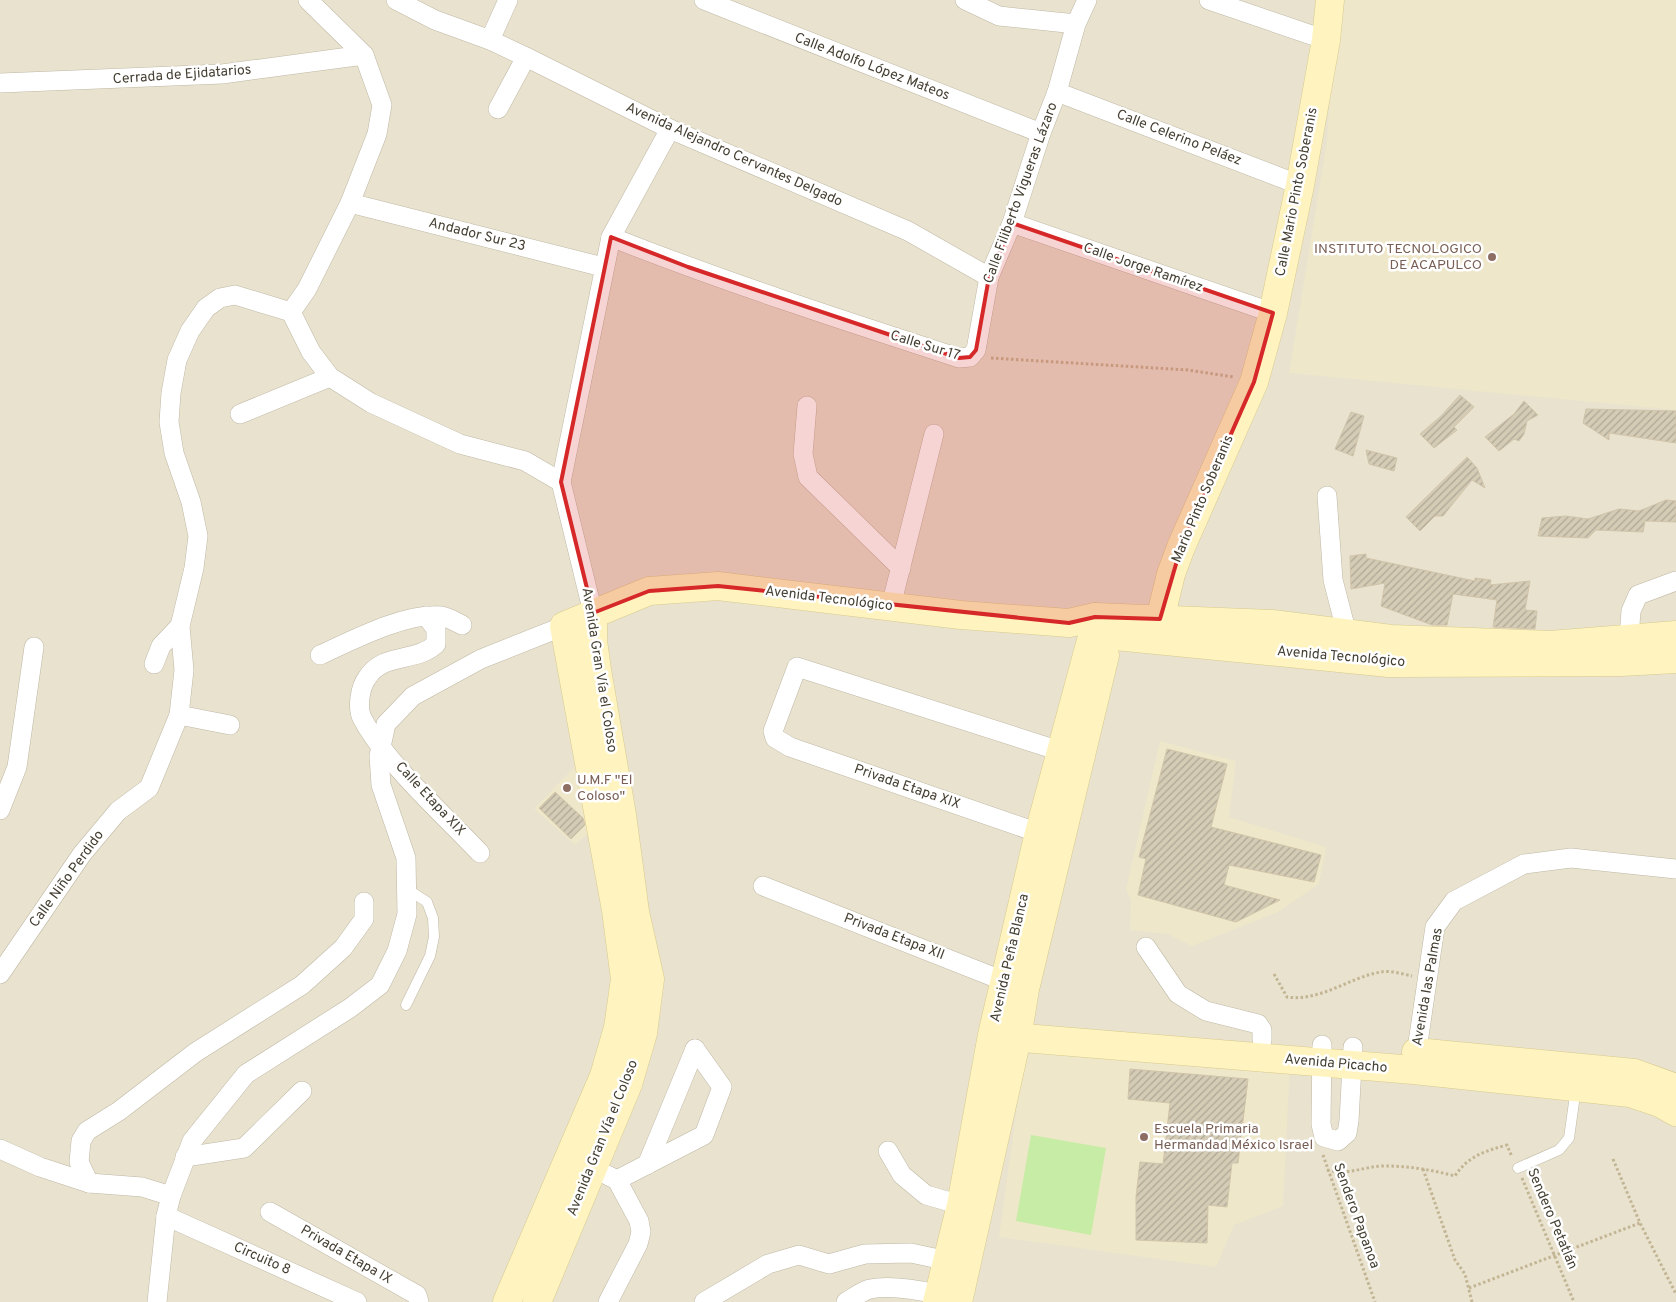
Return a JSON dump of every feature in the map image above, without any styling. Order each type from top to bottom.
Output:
[{"type":"main road","name":"Calle Mario Pinto Soberanis","points":[[1254,382],[1273,313],[1300,185],[1326,40],[1330,0]]},
{"type":"main road","name":"Mario Pinto Soberanis","points":[[1160,619],[1171,574],[1181,547],[1254,382]]},
{"type":"main road","name":"Avenida Tecnológico","points":[[564,626],[649,592],[718,586],[962,615],[1104,626],[1390,664],[1676,660]]},
{"type":"main road","name":"Avenida Gran Vía el Coloso","points":[[537,1302],[628,1084],[643,1033],[650,979],[635,912],[622,815],[597,670],[593,642],[593,613]]},
{"type":"main road","name":"Avenida Tecnológico","points":[[1104,626],[1160,619],[1272,624],[1391,639],[1550,645],[1676,635]]},
{"type":"main road","name":"Avenida Gran Vía el Coloso","points":[[506,1302],[604,1076],[618,1028],[624,979],[613,891],[564,626]]},
{"type":"main road","name":"Avenida Peña Blanca","points":[[1015,985],[1039,832],[1060,751],[1104,626]]},
{"type":"main road","name":"Avenida Peña Blanca","points":[[946,1300],[1015,985],[1103,660],[1104,626]]},
{"type":"main road","name":"Avenida Peña Blanca","points":[[946,1300],[948,1261],[1006,1027]]},
{"type":"main road","name":"Avenida Picacho","points":[[1006,1027],[1076,1027],[1262,1040],[1321,1054]]},
{"type":"main road","name":"Avenida Picacho","points":[[1006,1027],[1415,1061],[1634,1073],[1676,1088]]},
{"type":"main road","name":"Avenida Picacho","points":[[1415,1061],[1576,1088],[1630,1094],[1660,1103],[1676,1112]]},
{"type":"street","points":[[308,0],[364,55],[382,105],[377,134],[350,203],[308,289],[292,312],[311,352],[330,376],[371,403],[460,444],[525,461],[561,482]]},
{"type":"street","name":"Avenida Alejandro Cervantes Delgado","points":[[396,0],[435,20],[490,40],[670,129],[908,231],[989,277]]},
{"type":"street","points":[[490,40],[508,0]]},
{"type":"street","name":"Calle Adolfo López Mateos","points":[[704,0],[1041,133]]},
{"type":"street","points":[[965,0],[999,16],[1076,24]]},
{"type":"street","name":"Calle Filiberto Vigueras Lázaro","points":[[970,357],[976,350],[989,277],[1012,223],[1041,133],[1057,92],[1076,24],[1087,0]]},
{"type":"street","points":[[1209,0],[1326,40]]},
{"type":"street","name":"Cerrada de Ejidatarios","points":[[0,83],[222,74],[364,55]]},
{"type":"street","points":[[498,109],[526,57]]},
{"type":"street","name":"Calle Celerino Peláez","points":[[1057,92],[1300,185]]},
{"type":"street","name":"Avenida Gran Vía el Coloso","points":[[593,613],[561,482],[603,267],[611,237],[670,129]]},
{"type":"street","name":"Andador Sur 23","points":[[350,203],[603,267]]},
{"type":"street","name":"Calle Jorge Ramírez","points":[[1012,223],[1273,313]]},
{"type":"street","name":"Calle Sur 17","points":[[611,237],[688,267],[878,332],[959,358],[970,357]]},
{"type":"street","name":"Calle Niño Perdido","points":[[0,974],[82,854],[118,811],[149,788],[179,715],[184,670],[180,626],[194,568],[198,536],[191,502],[174,453],[169,422],[171,393],[177,360],[190,331],[206,308],[220,298],[235,295],[292,312]]},
{"type":"street","points":[[240,414],[330,376]]},
{"type":"street","points":[[807,406],[803,454],[808,477],[901,568]]},
{"type":"street","points":[[891,606],[934,434]]},
{"type":"street","points":[[1327,496],[1333,580],[1347,634]]},
{"type":"street","points":[[1629,638],[1631,611],[1638,595],[1676,581]]},
{"type":"street","points":[[320,655],[373,630],[426,616],[443,616],[462,625]]},
{"type":"street","name":"Calle Etapa XIX","points":[[426,616],[436,629],[436,644],[427,653],[387,661],[367,677],[362,690],[361,717],[399,768],[480,853]]},
{"type":"street","points":[[154,664],[162,646],[180,626]]},
{"type":"street","points":[[158,1302],[166,1216],[171,1196],[192,1142],[246,1074],[350,1008],[380,985],[397,951],[407,914],[406,858],[382,784],[379,756],[380,744],[386,724],[413,696],[481,659],[564,626]]},
{"type":"street","points":[[0,810],[17,766],[34,647]]},
{"type":"street","name":"Privada Etapa XIX","points":[[1039,832],[790,747],[775,738],[773,731],[797,667],[1060,751]]},
{"type":"street","points":[[179,715],[230,725]]},
{"type":"street","name":"Avenida las Palmas","points":[[1415,1061],[1436,927],[1454,901],[1524,864],[1571,858],[1676,869]]},
{"type":"street","name":"Privada Etapa XII","points":[[763,886],[1015,985]]},
{"type":"street","points":[[89,1183],[79,1162],[80,1141],[87,1131],[119,1111],[196,1052],[302,984],[343,948],[364,919],[364,902]]},
{"type":"street","points":[[1146,947],[1178,994],[1206,1011],[1258,1024],[1262,1030],[1262,1040]]},
{"type":"street","points":[[617,1180],[647,1165],[704,1135],[722,1087],[695,1049],[647,1165]]},
{"type":"street","points":[[1321,1054],[1321,1124],[1324,1137],[1338,1142],[1347,1133],[1353,1056]]},
{"type":"street","points":[[185,1157],[244,1148],[302,1091]]},
{"type":"street","points":[[0,1149],[40,1167],[89,1183],[142,1187],[171,1196]]},
{"type":"street","points":[[888,1151],[902,1175],[926,1195],[961,1205]]},
{"type":"street","points":[[592,1168],[617,1180],[639,1221],[641,1232],[638,1244],[608,1302]]},
{"type":"street","name":"Privada Etapa IX","points":[[270,1212],[417,1296],[419,1302]]},
{"type":"street","name":"Circuito 8","points":[[166,1216],[357,1302]]},
{"type":"street","points":[[704,1302],[768,1264],[799,1255],[829,1264],[865,1254],[911,1252],[948,1261]]},
{"type":"street","points":[[846,1302],[869,1290],[894,1288],[946,1300]]},
{"type":"lane","points":[[406,1005],[430,956],[434,936],[433,918],[427,902],[407,889]]},
{"type":"lane","points":[[1518,1168],[1559,1150],[1569,1138],[1576,1088]]},
{"type":"path","name":"Calle Sur 17","points":[[970,357],[1032,359],[1188,370],[1254,382]]},
{"type":"path","points":[[1274,974],[1287,997],[1294,998],[1327,992],[1382,972],[1428,978]]},
{"type":"path","name":"Sendero Papanoa","points":[[1324,1137],[1323,1157],[1327,1170],[1375,1302]]},
{"type":"path","name":"Sendero Petatlán","points":[[1423,1168],[1455,1176],[1463,1165],[1483,1151],[1507,1145],[1574,1302]]},
{"type":"path","points":[[1613,1159],[1640,1223],[1676,1294]]},
{"type":"path","points":[[1327,1170],[1339,1174],[1382,1166],[1423,1168],[1455,1260],[1465,1274],[1472,1302]]},
{"type":"path","points":[[1469,1288],[1640,1223]]},
{"type":"highlighted area","points":[[1012,223],[1273,313],[1254,382],[1181,547],[1160,619],[1095,617],[1069,623],[718,586],[649,591],[593,613],[561,482],[611,237],[688,267],[959,358],[970,357],[976,350],[989,277]]},
{"type":"shaded area","points":[[0,0],[1676,0],[1676,1302],[0,1302]]},
{"type":"shaded area","name":"INSTITUTO TECNOLOGICO DE ACAPULCO","points":[[1339,0],[1676,0],[1676,410],[1289,373],[1327,141],[1332,62]]},
{"type":"shaded area","points":[[1160,741],[1236,761],[1229,817],[1326,847],[1319,884],[1278,912],[1192,946],[1168,934],[1130,930],[1131,900],[1126,889]]},
{"type":"shaded area","name":"U.M.F \"El Coloso\"","points":[[575,766],[590,832],[575,845],[534,809]]},
{"type":"shaded area","name":"Escuela Primaria Hermandad México Israel","points":[[1033,1049],[1290,1063],[1283,1206],[1234,1225],[1216,1267],[999,1237],[1023,1063]]},
{"type":"green space","points":[[1031,1135],[1106,1148],[1091,1235],[1016,1221]]},
{"type":"building","points":[[1460,395],[1474,407],[1454,427],[1457,430],[1434,448],[1420,434],[1441,416]]},
{"type":"building","points":[[1524,401],[1538,415],[1527,421],[1524,434],[1519,441],[1514,439],[1499,451],[1485,437],[1514,414]]},
{"type":"building","points":[[1586,409],[1676,411],[1676,443],[1609,433],[1609,440],[1583,423]]},
{"type":"building","points":[[1351,412],[1364,416],[1353,456],[1335,449]]},
{"type":"building","points":[[1366,450],[1397,458],[1394,471],[1369,464]]},
{"type":"building","points":[[1467,457],[1477,468],[1485,488],[1472,480],[1443,516],[1435,516],[1420,531],[1406,517]]},
{"type":"building","points":[[1666,500],[1676,501],[1676,522],[1645,521],[1643,532],[1596,530],[1588,538],[1538,536],[1542,518],[1566,516],[1588,519],[1619,509],[1639,511]]},
{"type":"building","points":[[1366,554],[1366,558],[1475,581],[1475,578],[1491,580],[1490,585],[1530,581],[1525,610],[1537,611],[1535,629],[1493,627],[1497,600],[1453,594],[1447,625],[1432,625],[1381,606],[1385,583],[1351,589],[1350,556]]},
{"type":"building","points":[[1167,749],[1227,764],[1211,827],[1321,855],[1314,882],[1229,865],[1224,885],[1280,900],[1236,922],[1138,895],[1146,859],[1139,857]]},
{"type":"building","points":[[555,792],[583,818],[585,825],[571,839],[539,808]]},
{"type":"building","points":[[1130,1069],[1248,1079],[1238,1163],[1232,1163],[1227,1207],[1208,1205],[1207,1243],[1136,1240],[1136,1197],[1140,1162],[1163,1164],[1170,1103],[1128,1099]]},
{"type":"place","name":"INSTITUTO TECNOLOGICO DE ACAPULCO","points":[[1492,257]]},
{"type":"place","name":"U.M.F \"El Coloso\"","points":[[567,788]]},
{"type":"place","name":"Escuela Primaria Hermandad México Israel","points":[[1144,1137]]}]
